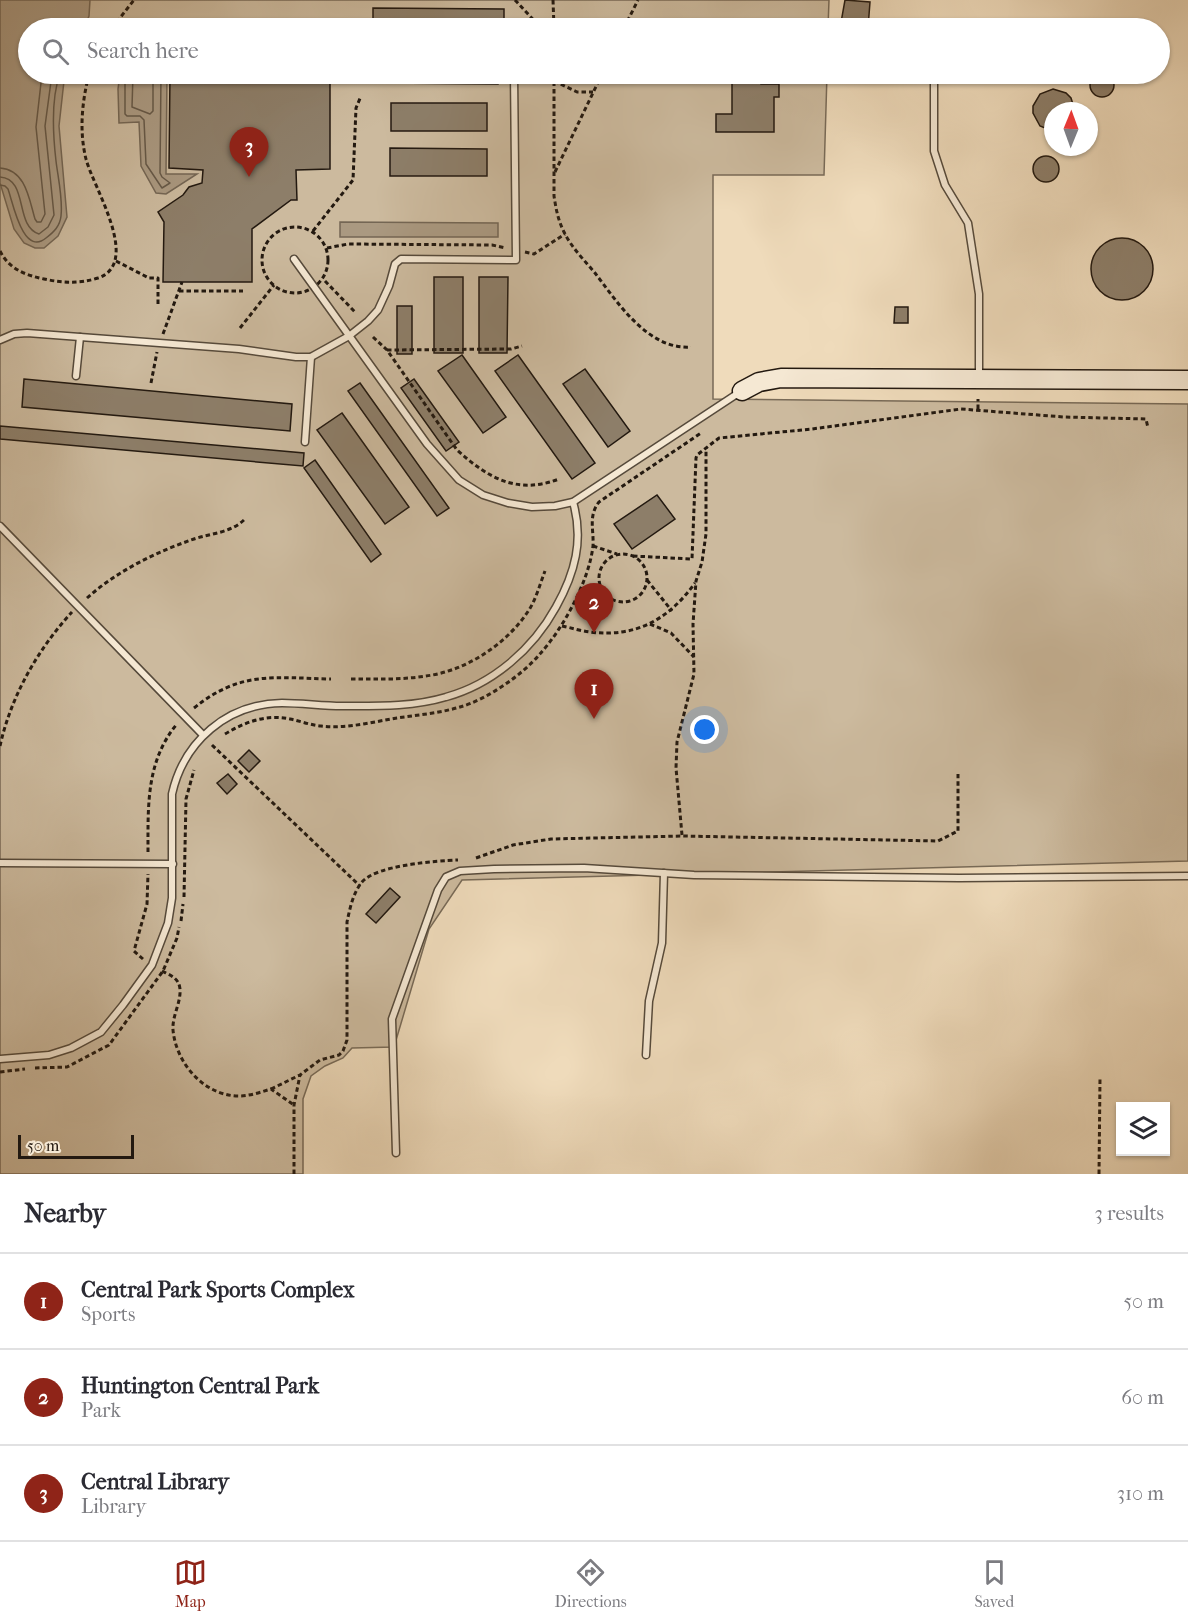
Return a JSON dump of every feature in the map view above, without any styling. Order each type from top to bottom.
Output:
[{"type":"street","points":[[742,391],[759,382],[781,378],[1188,380]]},
{"type":"lane","points":[[0,340],[14,334],[27,333],[239,349],[311,357],[349,336],[368,321],[378,310],[389,286],[394,264],[401,259],[516,260],[514,84]]},
{"type":"lane","points":[[934,84],[934,151],[945,185],[968,223],[979,294],[979,380]]},
{"type":"lane","points":[[294,259],[427,444],[459,480],[483,495],[508,503],[532,507],[573,502],[742,391]]},
{"type":"lane","points":[[76,376],[80,337]]},
{"type":"lane","points":[[306,442],[311,357]]},
{"type":"lane","points":[[0,1059],[49,1055],[71,1048],[101,1032],[152,964],[168,923],[172,898],[172,794],[176,778],[190,750],[203,735],[223,720],[250,708],[280,703],[340,706],[397,705],[446,697],[484,682],[521,655],[549,621],[563,595],[572,571],[578,543],[579,529],[573,502]]},
{"type":"lane","points":[[0,526],[203,735]]},
{"type":"lane","points":[[0,863],[173,864]]},
{"type":"lane","points":[[396,1153],[392,1019],[434,899],[446,877],[460,872],[494,869],[584,868],[664,873],[959,878],[1188,876]]},
{"type":"lane","points":[[646,1055],[649,1001],[662,943],[664,873]]},
{"type":"path","points":[[120,18],[134,0]]},
{"type":"path","points":[[516,0],[532,18]]},
{"type":"path","points":[[553,0],[554,18]]},
{"type":"path","points":[[629,18],[638,0]]},
{"type":"path","points":[[0,251],[15,270],[34,277],[64,283],[85,282],[106,275],[116,261],[116,239],[86,160],[82,123],[83,98],[86,84]]},
{"type":"path","points":[[554,84],[554,196],[557,216],[565,234],[632,321],[661,340],[684,347],[692,346]]},
{"type":"path","points":[[560,84],[577,92],[593,92]]},
{"type":"path","points":[[554,174],[597,84]]},
{"type":"path","points":[[313,231],[353,180],[356,108],[361,96]]},
{"type":"path","points":[[327,248],[348,244],[492,245],[534,254],[565,234]]},
{"type":"path","points":[[0,262],[4,258]]},
{"type":"path","points":[[116,261],[148,278],[158,278],[158,305]]},
{"type":"path","points":[[322,279],[355,312]]},
{"type":"path","points":[[240,328],[274,285]]},
{"type":"path","points":[[179,291],[243,291]]},
{"type":"path","points":[[373,337],[387,351],[458,450],[476,466],[493,478],[510,483],[544,485],[559,479]]},
{"type":"path","points":[[387,351],[511,349],[522,346]]},
{"type":"path","points":[[978,399],[978,409]]},
{"type":"path","points":[[593,546],[633,556],[692,559],[696,458],[719,438],[813,429],[961,409],[1064,417],[1146,419],[1148,428]]},
{"type":"path","points":[[207,749],[235,728],[255,719],[286,718],[321,726],[361,726],[462,707],[520,675],[540,655],[562,626],[585,573],[593,546],[594,508],[599,502],[704,430]]},
{"type":"path","points":[[706,448],[706,534],[702,562],[696,581],[693,624],[694,674],[677,742],[676,768],[682,836],[939,841],[958,831],[958,774]]},
{"type":"path","points":[[87,598],[103,584],[133,566],[194,539],[238,526],[245,519]]},
{"type":"path","points":[[618,554],[605,562],[599,573],[600,586],[609,598],[621,602],[635,600],[643,591],[647,580]]},
{"type":"path","points":[[633,556],[644,567],[647,580],[672,611]]},
{"type":"path","points":[[351,679],[428,676],[456,668],[482,656],[508,635],[530,609],[545,571]]},
{"type":"path","points":[[562,626],[590,632],[612,633],[650,624],[672,611],[696,581]]},
{"type":"path","points":[[0,746],[8,720],[39,652],[73,612]]},
{"type":"path","points":[[650,624],[671,633],[695,658]]},
{"type":"path","points":[[194,708],[209,696],[231,684],[256,678],[332,678]]},
{"type":"path","points":[[148,852],[150,780],[167,736],[177,724]]},
{"type":"path","points":[[212,745],[360,886]]},
{"type":"path","points":[[0,1072],[67,1067],[109,1044],[162,970],[177,938],[182,913],[185,883],[186,799],[188,785],[195,768]]},
{"type":"path","points":[[143,959],[134,951],[147,904],[148,873]]},
{"type":"path","points":[[162,970],[176,979],[180,987],[173,1028],[176,1046],[183,1061],[195,1076],[209,1087],[232,1095],[252,1095],[271,1089],[294,1105]]},
{"type":"path","points":[[294,1174],[294,1105],[300,1075]]},
{"type":"path","points":[[1099,1174],[1100,1078]]},
{"type":"shaded area","points":[[0,0],[829,0],[828,18],[18,18],[18,84],[827,84],[824,175],[713,175],[713,399],[1188,404],[1188,861],[462,880],[429,929],[394,1047],[352,1048],[343,1058],[325,1066],[311,1076],[303,1099],[303,1174],[0,1174]]},
{"type":"water","points":[[0,0],[90,0],[88,18],[18,18],[18,84],[64,84],[59,126],[67,217],[58,236],[44,248],[35,248],[24,243],[14,229],[0,183]]},
{"type":"water","points":[[119,84],[167,84],[166,174],[197,174],[166,194],[156,193],[141,166],[139,122],[119,123]]},
{"type":"water","points":[[340,222],[498,223],[498,237],[340,237]]},
{"type":"building","points":[[845,0],[870,2],[869,18],[842,18]]},
{"type":"building","points":[[373,8],[504,9],[504,18],[373,18]]},
{"type":"building","points":[[170,84],[330,84],[330,169],[296,170],[297,200],[291,200],[252,229],[252,282],[163,282],[164,222],[158,212],[183,195],[189,187],[202,183],[203,170],[169,168]]},
{"type":"building","points":[[732,84],[779,84],[779,97],[774,97],[774,132],[716,132],[716,114],[732,114]]},
{"type":"building","points":[[1090,84],[1114,84],[1113,90],[1107,96],[1102,97],[1097,96],[1091,90],[1090,85]]},
{"type":"building","points":[[1053,89],[1066,93],[1072,102],[1044,102],[1044,128],[1040,126],[1033,113],[1033,106],[1040,94]]},
{"type":"building","points":[[391,103],[487,103],[487,131],[391,131]]},
{"type":"building","points":[[390,148],[487,149],[487,176],[390,176]]},
{"type":"building","points":[[1041,157],[1051,157],[1058,164],[1058,174],[1051,181],[1041,181],[1034,174],[1034,164]]},
{"type":"building","points":[[1122,238],[1134,240],[1144,247],[1151,257],[1153,269],[1151,281],[1144,291],[1134,298],[1122,300],[1110,298],[1100,291],[1093,281],[1091,269],[1093,257],[1100,247],[1110,240]]},
{"type":"building","points":[[434,277],[463,277],[463,353],[434,353]]},
{"type":"building","points":[[479,277],[508,277],[507,353],[479,353]]},
{"type":"building","points":[[397,306],[412,306],[412,354],[397,354]]},
{"type":"building","points":[[895,307],[908,307],[908,323],[894,323]]},
{"type":"building","points":[[462,355],[506,417],[483,433],[438,371]]},
{"type":"building","points":[[518,355],[595,463],[572,479],[495,371]]},
{"type":"building","points":[[585,369],[630,431],[608,447],[563,384]]},
{"type":"building","points":[[24,379],[292,404],[290,431],[22,407]]},
{"type":"building","points":[[414,379],[459,442],[446,451],[401,388]]},
{"type":"building","points":[[360,383],[449,508],[437,516],[348,391]]},
{"type":"building","points":[[342,413],[409,507],[385,524],[317,430]]},
{"type":"building","points":[[0,426],[304,453],[303,466],[0,439]]},
{"type":"building","points":[[315,460],[381,554],[371,562],[304,468]]},
{"type":"building","points":[[657,495],[675,519],[632,549],[614,524]]},
{"type":"building","points":[[249,750],[260,761],[249,772],[238,761]]},
{"type":"building","points":[[228,774],[237,784],[227,794],[217,783]]},
{"type":"building","points":[[390,888],[400,897],[376,923],[366,914]]},
{"type":"place","name":"Central Library","points":[[249,177]]},
{"type":"place","name":"Huntington Central Park","points":[[594,633]]},
{"type":"place","name":"Central Park Sports Complex","points":[[594,719]]}]
